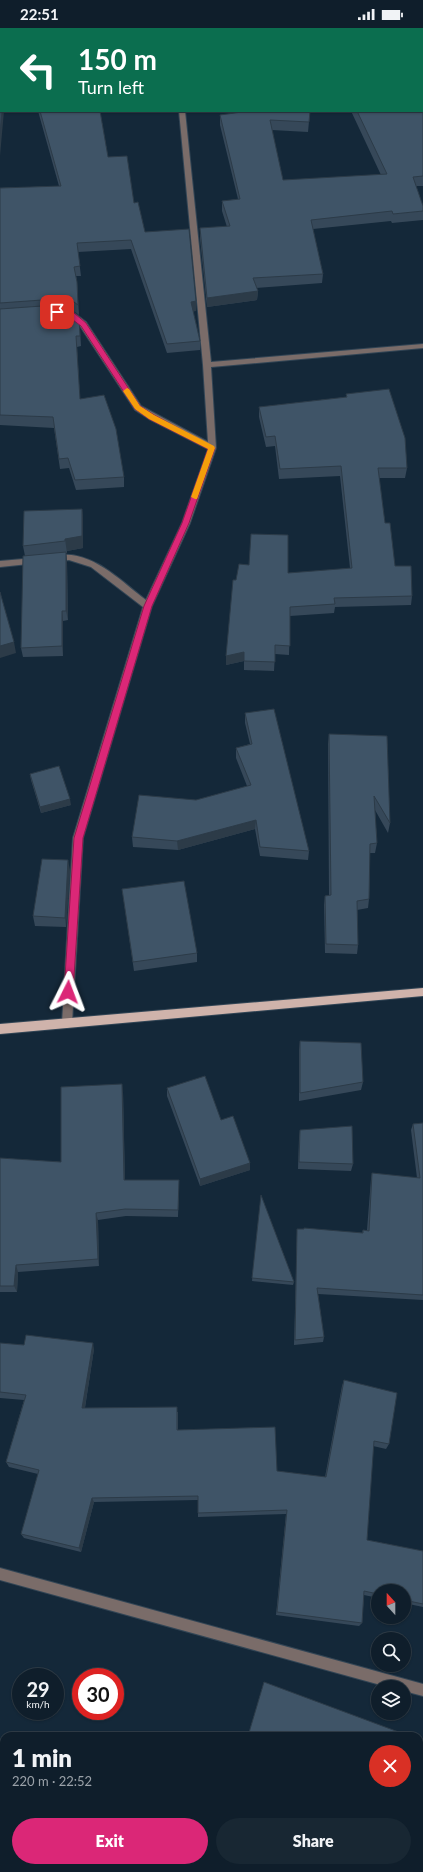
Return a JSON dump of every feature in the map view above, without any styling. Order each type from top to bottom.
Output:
[{"type":"main road","points":[[0,1029],[423,992]]},
{"type":"street","points":[[66,1023],[78,838],[148,606],[186,523],[212,448],[207,365],[182,112]]},
{"type":"street","points":[[64,313],[72,315],[83,324],[138,408],[152,417],[212,448]]},
{"type":"street","points":[[207,365],[423,346]]},
{"type":"street","points":[[0,564],[69,557],[94,565],[148,606]]},
{"type":"street","points":[[0,1574],[423,1690]]},
{"type":"building","points":[[0,112],[2,112],[0,134]]},
{"type":"building","points":[[40,112],[100,112],[108,157],[127,156],[134,203],[138,202],[145,232],[189,229],[196,301],[191,302],[200,341],[167,344],[131,240],[77,243],[80,266],[74,267],[77,282],[78,305],[74,302],[56,299],[0,303],[0,188],[61,186]]},
{"type":"building","points":[[242,112],[310,112],[309,122],[270,120],[283,180],[387,174],[357,112],[423,112],[423,176],[413,177],[423,206],[423,211],[393,214],[392,211],[311,220],[323,274],[253,278],[258,291],[207,298],[200,228],[230,226],[222,201],[240,199],[220,115]]},
{"type":"building","points":[[56,305],[68,308],[79,318],[80,336],[76,336],[80,399],[104,395],[116,429],[124,477],[75,480],[68,458],[59,459],[53,417],[0,415],[0,309]]},
{"type":"building","points":[[389,389],[405,438],[407,468],[378,468],[385,523],[390,523],[395,566],[411,566],[412,596],[334,598],[335,604],[290,607],[290,646],[275,645],[275,662],[244,661],[244,652],[226,656],[233,580],[236,580],[239,564],[249,565],[251,534],[288,535],[288,573],[352,568],[341,466],[280,469],[275,436],[266,437],[259,407],[347,397],[346,394]]},
{"type":"building","points":[[82,509],[82,536],[65,539],[65,541],[23,546],[24,511]]},
{"type":"building","points":[[66,552],[66,611],[62,611],[62,646],[21,648],[23,556]]},
{"type":"building","points":[[0,592],[14,642],[0,646]]},
{"type":"building","points":[[274,709],[309,851],[260,847],[256,820],[177,841],[132,837],[139,795],[196,800],[251,785],[236,748],[252,744],[245,713]]},
{"type":"building","points":[[329,734],[387,736],[390,823],[374,796],[377,843],[370,844],[369,899],[357,901],[358,945],[326,944],[325,896],[331,895]]},
{"type":"building","points":[[59,766],[70,799],[40,807],[30,774]]},
{"type":"building","points":[[42,859],[68,860],[65,918],[33,916]]},
{"type":"building","points":[[184,881],[197,953],[133,962],[122,889]]},
{"type":"building","points":[[300,1041],[361,1043],[363,1082],[300,1093]]},
{"type":"building","points":[[205,1076],[221,1120],[233,1116],[250,1163],[200,1179],[167,1088]]},
{"type":"building","points":[[122,1084],[124,1180],[179,1180],[178,1210],[125,1209],[96,1213],[98,1259],[16,1265],[14,1286],[0,1286],[0,1158],[61,1162],[61,1087]]},
{"type":"building","points":[[423,1123],[423,1295],[317,1288],[324,1337],[295,1340],[297,1229],[304,1228],[363,1233],[363,1230],[369,1231],[372,1173],[420,1178],[413,1124]]},
{"type":"building","points":[[352,1126],[353,1164],[299,1162],[300,1130]]},
{"type":"building","points":[[261,1195],[294,1282],[252,1278]]},
{"type":"building","points":[[26,1335],[93,1343],[82,1408],[177,1407],[177,1430],[275,1427],[277,1471],[326,1477],[344,1380],[397,1393],[389,1444],[374,1441],[367,1540],[423,1551],[423,1604],[411,1601],[411,1584],[371,1584],[371,1592],[364,1591],[362,1623],[277,1612],[287,1510],[198,1513],[198,1496],[92,1498],[79,1548],[21,1534],[39,1470],[6,1462],[26,1395],[0,1392],[0,1343],[24,1345]]},
{"type":"building","points":[[264,1682],[399,1732],[249,1732]]},
{"type":"slow traffic","points":[[127,391],[138,408],[152,417],[212,448],[195,497]]},
{"type":"route","points":[[57,312],[72,315],[83,324],[138,408],[152,417],[212,448],[186,523],[148,606],[78,838],[68,992]]}]
